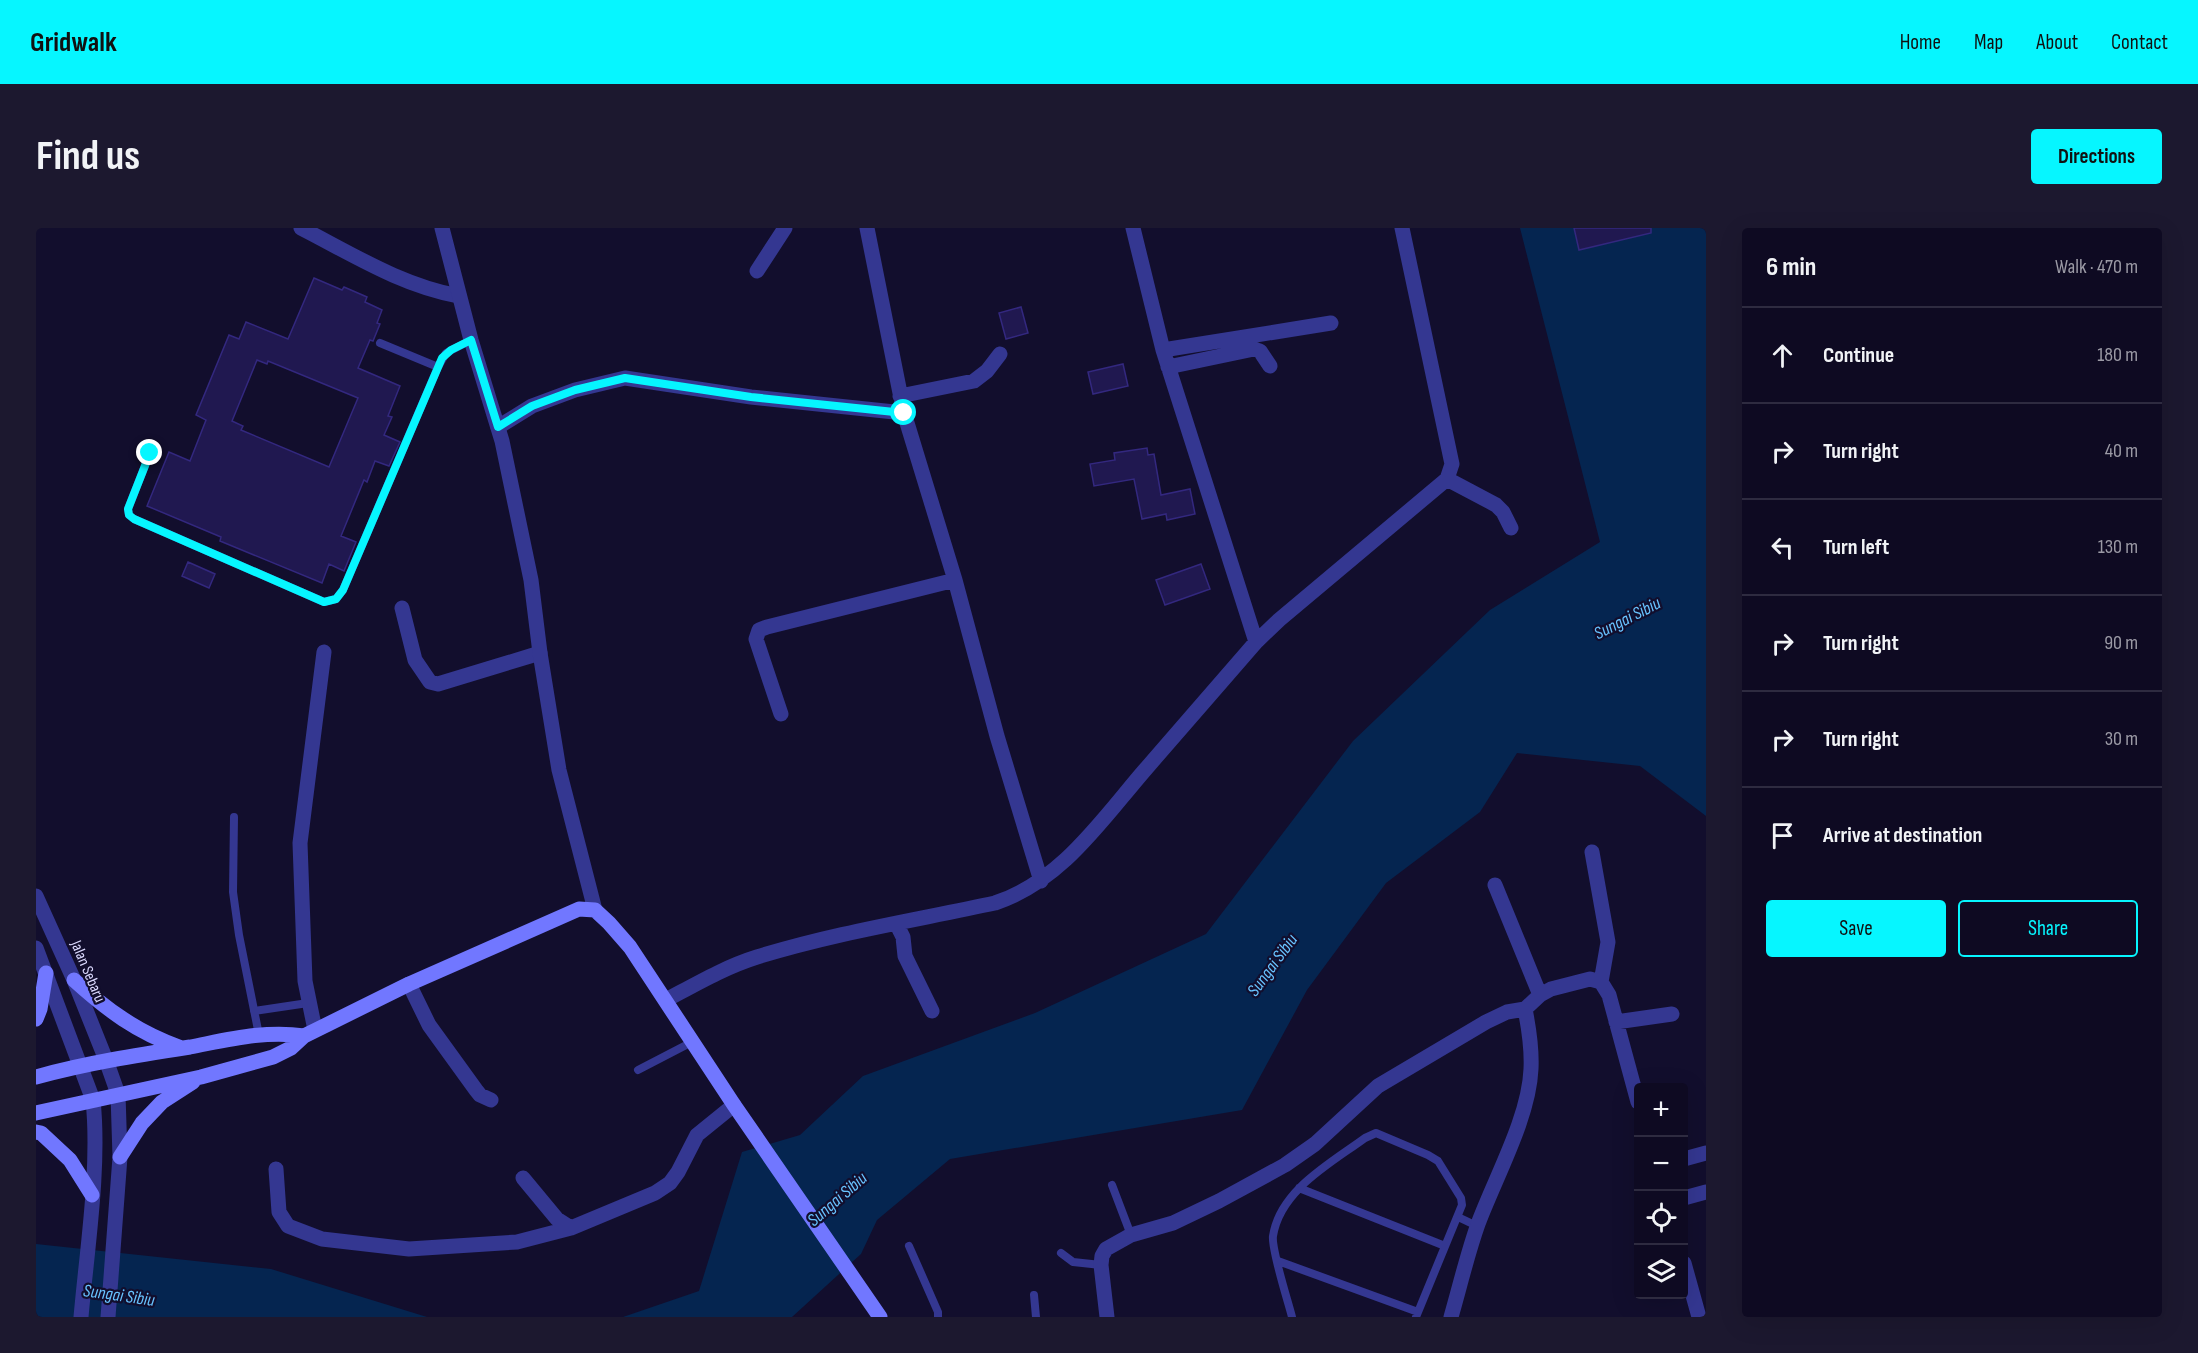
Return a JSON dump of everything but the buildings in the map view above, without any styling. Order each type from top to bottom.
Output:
[{"type":"main road","points":[[36,1113],[201,1077],[273,1058],[291,1048],[309,1033],[409,984],[579,909],[595,910],[630,947],[734,1105],[880,1317]]},
{"type":"main road","points":[[36,1019],[46,973]]},
{"type":"main road","points":[[74,980],[99,1003],[128,1023],[152,1037],[181,1048]]},
{"type":"main road","points":[[36,1077],[106,1060],[258,1035],[309,1033]]},
{"type":"main road","points":[[120,1157],[142,1123],[162,1102],[201,1077]]},
{"type":"main road","points":[[36,1132],[41,1133],[70,1160],[92,1195]]},
{"type":"street","points":[[301,228],[412,284],[432,291],[459,296]]},
{"type":"street","points":[[442,228],[471,340],[498,427],[531,580],[540,653],[560,770],[595,910]]},
{"type":"street","points":[[757,271],[785,228]]},
{"type":"street","points":[[867,228],[904,413],[955,580],[997,736],[1041,881]]},
{"type":"street","points":[[1133,228],[1168,367],[1256,642]]},
{"type":"street","points":[[666,1000],[721,971],[757,957],[817,941],[995,903],[1014,897],[1041,881],[1090,833],[1256,642],[1446,479],[1452,464],[1402,228]]},
{"type":"street","points":[[1163,350],[1331,323]]},
{"type":"street","points":[[1168,367],[1254,349],[1260,351],[1270,366]]},
{"type":"street","points":[[900,396],[974,381],[987,371],[1000,354]]},
{"type":"street","points":[[498,427],[517,414],[543,402],[575,390],[625,378],[751,397],[904,413]]},
{"type":"street","points":[[1446,479],[1496,505],[1503,512],[1511,528]]},
{"type":"street","points":[[781,714],[756,639],[759,630],[955,580]]},
{"type":"street","points":[[402,608],[415,660],[430,682],[438,684],[540,653]]},
{"type":"street","points":[[309,1033],[300,829],[324,652]]},
{"type":"street","points":[[1592,852],[1608,942],[1601,982],[1609,995],[1634,1087]]},
{"type":"street","points":[[1494,885],[1540,995]]},
{"type":"street","name":"Jalan Sebaru","points":[[36,896],[74,980],[118,1094],[120,1157],[108,1317]]},
{"type":"street","points":[[897,925],[903,937],[905,956],[932,1011]]},
{"type":"street","points":[[36,948],[93,1100],[95,1121],[92,1195],[81,1317]]},
{"type":"street","points":[[1107,1317],[1101,1265],[1106,1249],[1131,1235],[1173,1223],[1286,1164],[1315,1144],[1389,1078],[1486,1022],[1507,1012],[1526,1009],[1540,995],[1551,989],[1590,979],[1601,982]]},
{"type":"street","points":[[409,984],[429,1025],[480,1095],[491,1100]]},
{"type":"street","points":[[1451,1317],[1478,1226],[1519,1121],[1527,1093],[1531,1071],[1531,1036],[1526,1009]]},
{"type":"street","points":[[1616,1022],[1672,1014]]},
{"type":"street","points":[[276,1169],[279,1212],[288,1226],[322,1239],[409,1249],[516,1242],[571,1228],[655,1193],[670,1183],[685,1162],[690,1146],[697,1135],[734,1105]]},
{"type":"street","points":[[1688,1158],[1706,1153]]},
{"type":"street","points":[[523,1178],[557,1220],[571,1228]]},
{"type":"street","points":[[1688,1196],[1706,1192]]},
{"type":"street","points":[[1688,1280],[1699,1317]]},
{"type":"lane","points":[[150,453],[128,509],[129,515],[134,519],[324,602],[336,599],[348,579],[438,367],[446,353],[471,340]]},
{"type":"lane","points":[[380,343],[438,367]]},
{"type":"lane","points":[[234,817],[232,892],[258,1035]]},
{"type":"lane","points":[[254,1011],[308,1003]]},
{"type":"lane","points":[[638,1070],[692,1042]]},
{"type":"lane","points":[[1278,1261],[1417,1314],[1458,1217],[1462,1205],[1461,1198],[1438,1161],[1376,1133],[1365,1138],[1299,1188],[1283,1210],[1273,1236],[1278,1261],[1292,1317]]},
{"type":"lane","points":[[1112,1185],[1131,1235]]},
{"type":"lane","points":[[1299,1188],[1445,1246]]},
{"type":"lane","points":[[1458,1217],[1478,1226]]},
{"type":"lane","points":[[909,1246],[938,1312],[938,1317]]},
{"type":"lane","points":[[1061,1253],[1073,1262],[1101,1265]]},
{"type":"lane","points":[[1034,1295],[1035,1317]]},
{"type":"water","name":"Sungai Sibiu","points":[[1520,228],[1706,228],[1706,816],[1640,766],[1517,753],[1480,812],[1386,883],[1307,990],[1242,1110],[950,1159],[877,1220],[861,1254],[792,1317],[623,1317],[699,1291],[742,1152],[800,1135],[863,1076],[1035,1013],[1206,934],[1353,741],[1490,610],[1600,542]]},
{"type":"water","name":"Sungai Sibiu","points":[[36,1244],[271,1269],[427,1317],[36,1317]]},
{"type":"route","points":[[150,453],[128,509],[129,515],[324,602],[336,599],[343,590],[442,358],[446,353],[471,340],[498,427],[532,406],[575,390],[625,378],[751,397],[904,413]]}]
